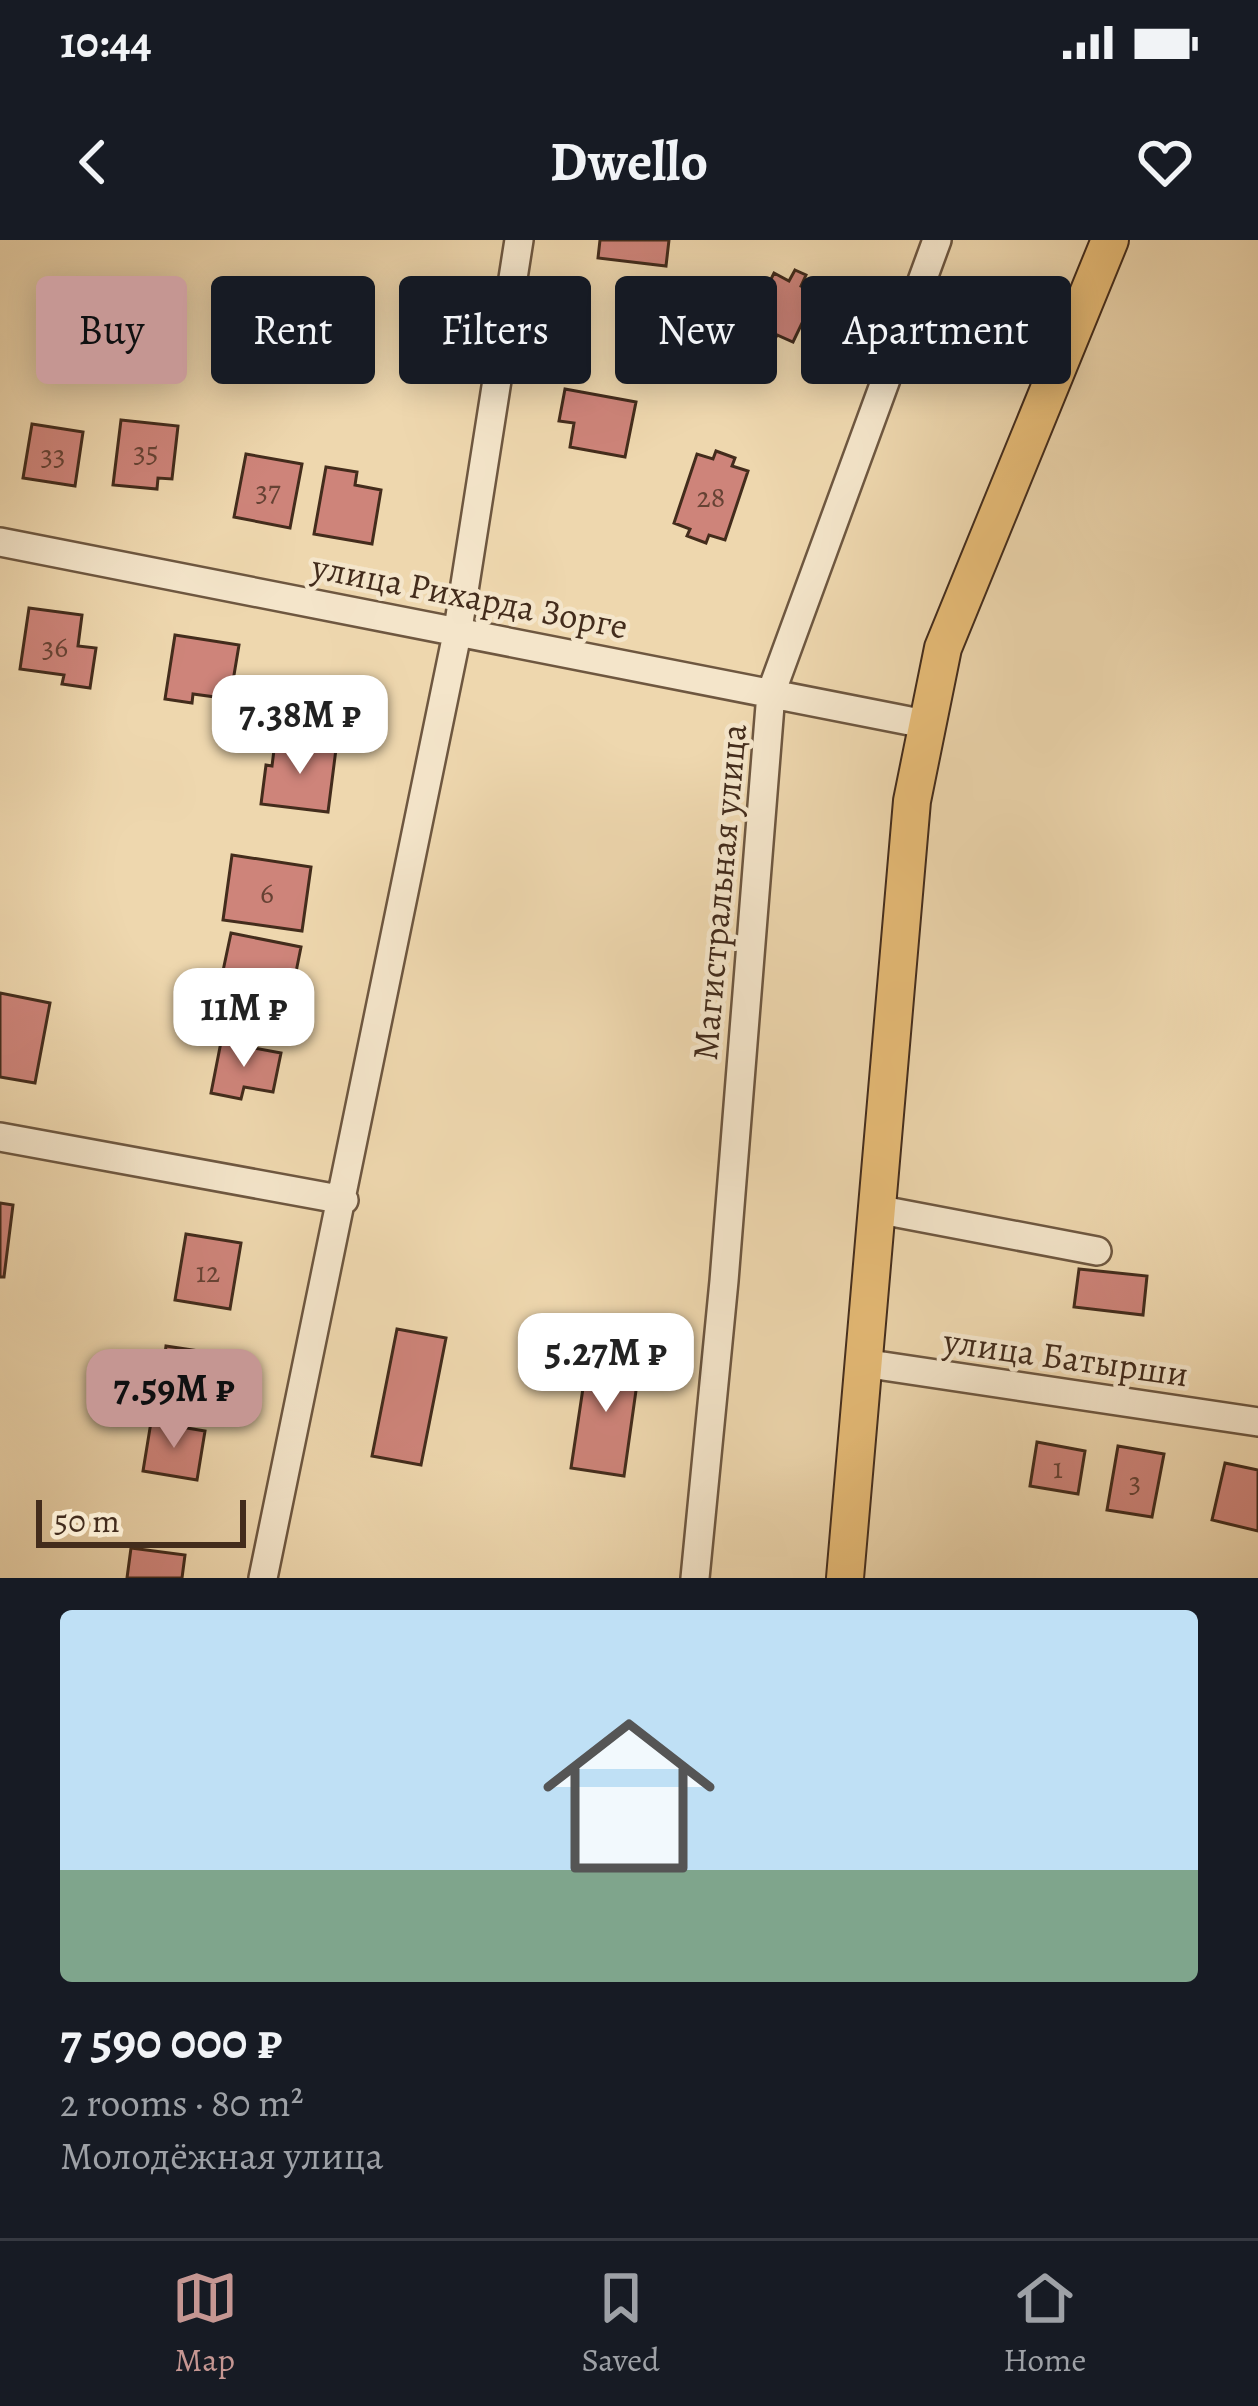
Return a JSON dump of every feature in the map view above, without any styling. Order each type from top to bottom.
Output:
[{"type":"main road","points":[[845,1578],[912,801],[925,724],[943,648],[1110,240]]},
{"type":"street","points":[[263,1578],[458,629],[519,240]]},
{"type":"street","name":"Магистральная улица","points":[[694,1578],[724,1281],[771,693],[937,240]]},
{"type":"street","name":"улица Рихарда Зорге","points":[[0,542],[925,724]]},
{"type":"street","points":[[0,1137],[344,1200]]},
{"type":"street","points":[[876,1209],[1097,1250]]},
{"type":"street","name":"улица Батырши","points":[[863,1363],[1258,1422]]},
{"type":"building","points":[[600,240],[669,240],[666,266],[598,258]]},
{"type":"building","points":[[795,270],[806,275],[801,276],[801,325],[793,342],[777,335],[777,276],[773,276],[774,273],[789,281]]},
{"type":"building","points":[[565,389],[636,402],[625,457],[570,447],[574,423],[559,421]]},
{"type":"building","points":[[121,420],[178,426],[172,479],[158,478],[157,489],[113,485]]},
{"type":"building","points":[[32,424],[83,432],[75,486],[23,478]]},
{"type":"building","points":[[716,451],[735,458],[732,466],[748,471],[725,540],[709,535],[706,543],[687,536],[690,529],[674,523],[697,454],[713,459]]},
{"type":"building","points":[[246,454],[302,464],[290,528],[234,517]]},
{"type":"building","points":[[326,467],[357,472],[355,485],[381,490],[372,544],[314,534]]},
{"type":"building","points":[[29,608],[82,615],[78,646],[96,648],[90,688],[62,684],[64,675],[20,669]]},
{"type":"building","points":[[175,635],[239,645],[230,699],[193,694],[192,703],[165,699]]},
{"type":"building","points":[[275,742],[336,749],[328,812],[261,804],[266,765],[272,766]]},
{"type":"building","points":[[232,855],[311,867],[302,931],[223,920]]},
{"type":"building","points":[[231,933],[301,947],[289,1007],[254,1000],[251,1012],[216,1004]]},
{"type":"building","points":[[0,993],[50,1003],[35,1083],[0,1077]]},
{"type":"building","points":[[221,1042],[281,1053],[273,1092],[244,1087],[241,1099],[211,1093]]},
{"type":"building","points":[[0,1203],[13,1205],[4,1277],[0,1277]]},
{"type":"building","points":[[186,1234],[241,1243],[230,1309],[175,1300]]},
{"type":"building","points":[[1079,1269],[1147,1276],[1143,1315],[1074,1307]]},
{"type":"building","points":[[397,1329],[446,1338],[421,1465],[372,1456]]},
{"type":"building","points":[[166,1346],[219,1354],[210,1414],[158,1407]]},
{"type":"building","points":[[588,1355],[640,1362],[624,1476],[571,1468]]},
{"type":"building","points":[[151,1422],[205,1431],[197,1480],[143,1471]]},
{"type":"building","points":[[1037,1442],[1085,1451],[1078,1494],[1030,1486]]},
{"type":"building","points":[[1118,1446],[1164,1454],[1152,1517],[1107,1510]]},
{"type":"building","points":[[1225,1463],[1258,1470],[1258,1531],[1212,1520]]},
{"type":"building","points":[[131,1548],[185,1555],[182,1578],[127,1578]]}]
